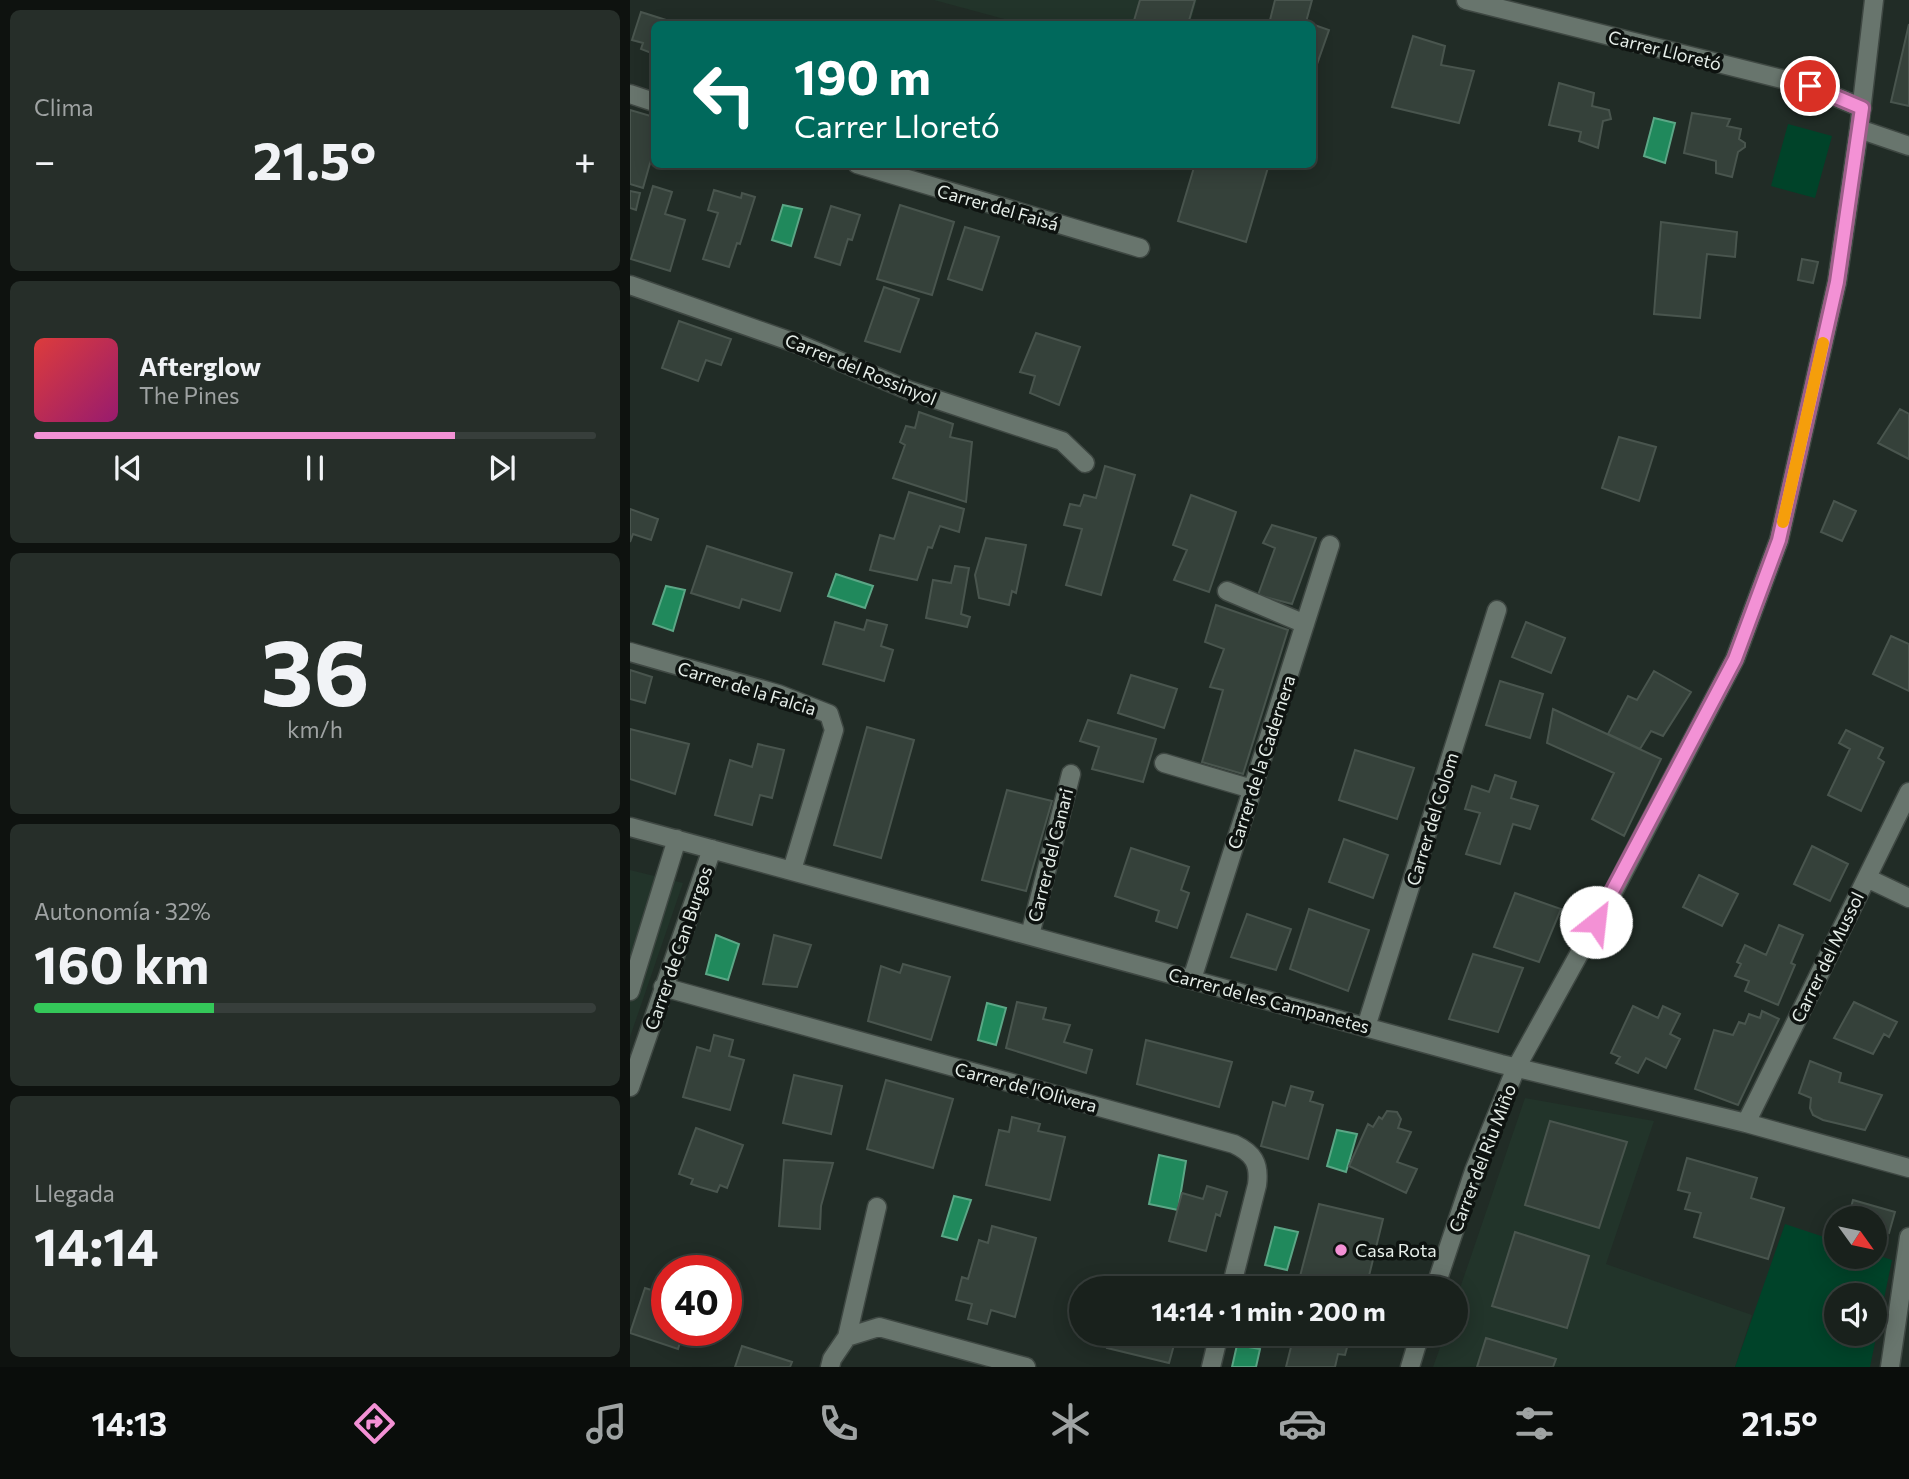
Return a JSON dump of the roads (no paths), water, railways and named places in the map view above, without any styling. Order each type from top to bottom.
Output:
[{"type":"street","name":"Carrer Lloretó","points":[[1466,0],[1810,86],[1862,108]]},
{"type":"street","name":"Carrer del Riu Miño","points":[[1439,1276],[1474,1171],[1516,1068],[1735,659],[1779,540],[1837,282],[1862,108],[1874,0]]},
{"type":"street","points":[[630,94],[651,101]]},
{"type":"street","points":[[1859,129],[1909,146]]},
{"type":"street","name":"Carrer del Faisá","points":[[870,168],[1140,248]]},
{"type":"street","name":"Carrer del Rossinyol","points":[[630,285],[802,345],[908,390],[1062,442],[1086,463]]},
{"type":"street","name":"Carrer de la Cadernera","points":[[1192,979],[1330,545]]},
{"type":"street","points":[[1227,591],[1305,624]]},
{"type":"street","name":"Carrer del Colom","points":[[1366,1027],[1497,610]]},
{"type":"street","name":"Carrer de la Falcia","points":[[630,652],[778,694],[829,714],[834,730],[792,870]]},
{"type":"street","points":[[1164,763],[1252,789]]},
{"type":"street","name":"Carrer del Canari","points":[[1030,935],[1071,774]]},
{"type":"street","name":"Carrer del Mussol","points":[[1746,1123],[1909,792]]},
{"type":"street","name":"Carrer de les Campanetes","points":[[630,827],[1516,1068],[1746,1123],[1909,1168]]},
{"type":"street","points":[[630,991],[677,839]]},
{"type":"street","name":"Carrer de Can Burgos","points":[[630,1087],[712,849]]},
{"type":"street","points":[[1867,878],[1909,898]]},
{"type":"street","name":"Carrer de l'Olivera","points":[[663,987],[1234,1144],[1247,1150],[1255,1158],[1259,1170],[1234,1276]]},
{"type":"street","points":[[830,1367],[847,1337],[877,1207]]},
{"type":"street","points":[[1890,1367],[1909,1237]]},
{"type":"street","points":[[847,1337],[880,1327],[1027,1367]]},
{"type":"street","points":[[1211,1367],[1216,1346]]},
{"type":"street","points":[[1410,1367],[1416,1346]]},
{"type":"place","name":"Casa Rota","points":[[1341,1250]]}]
